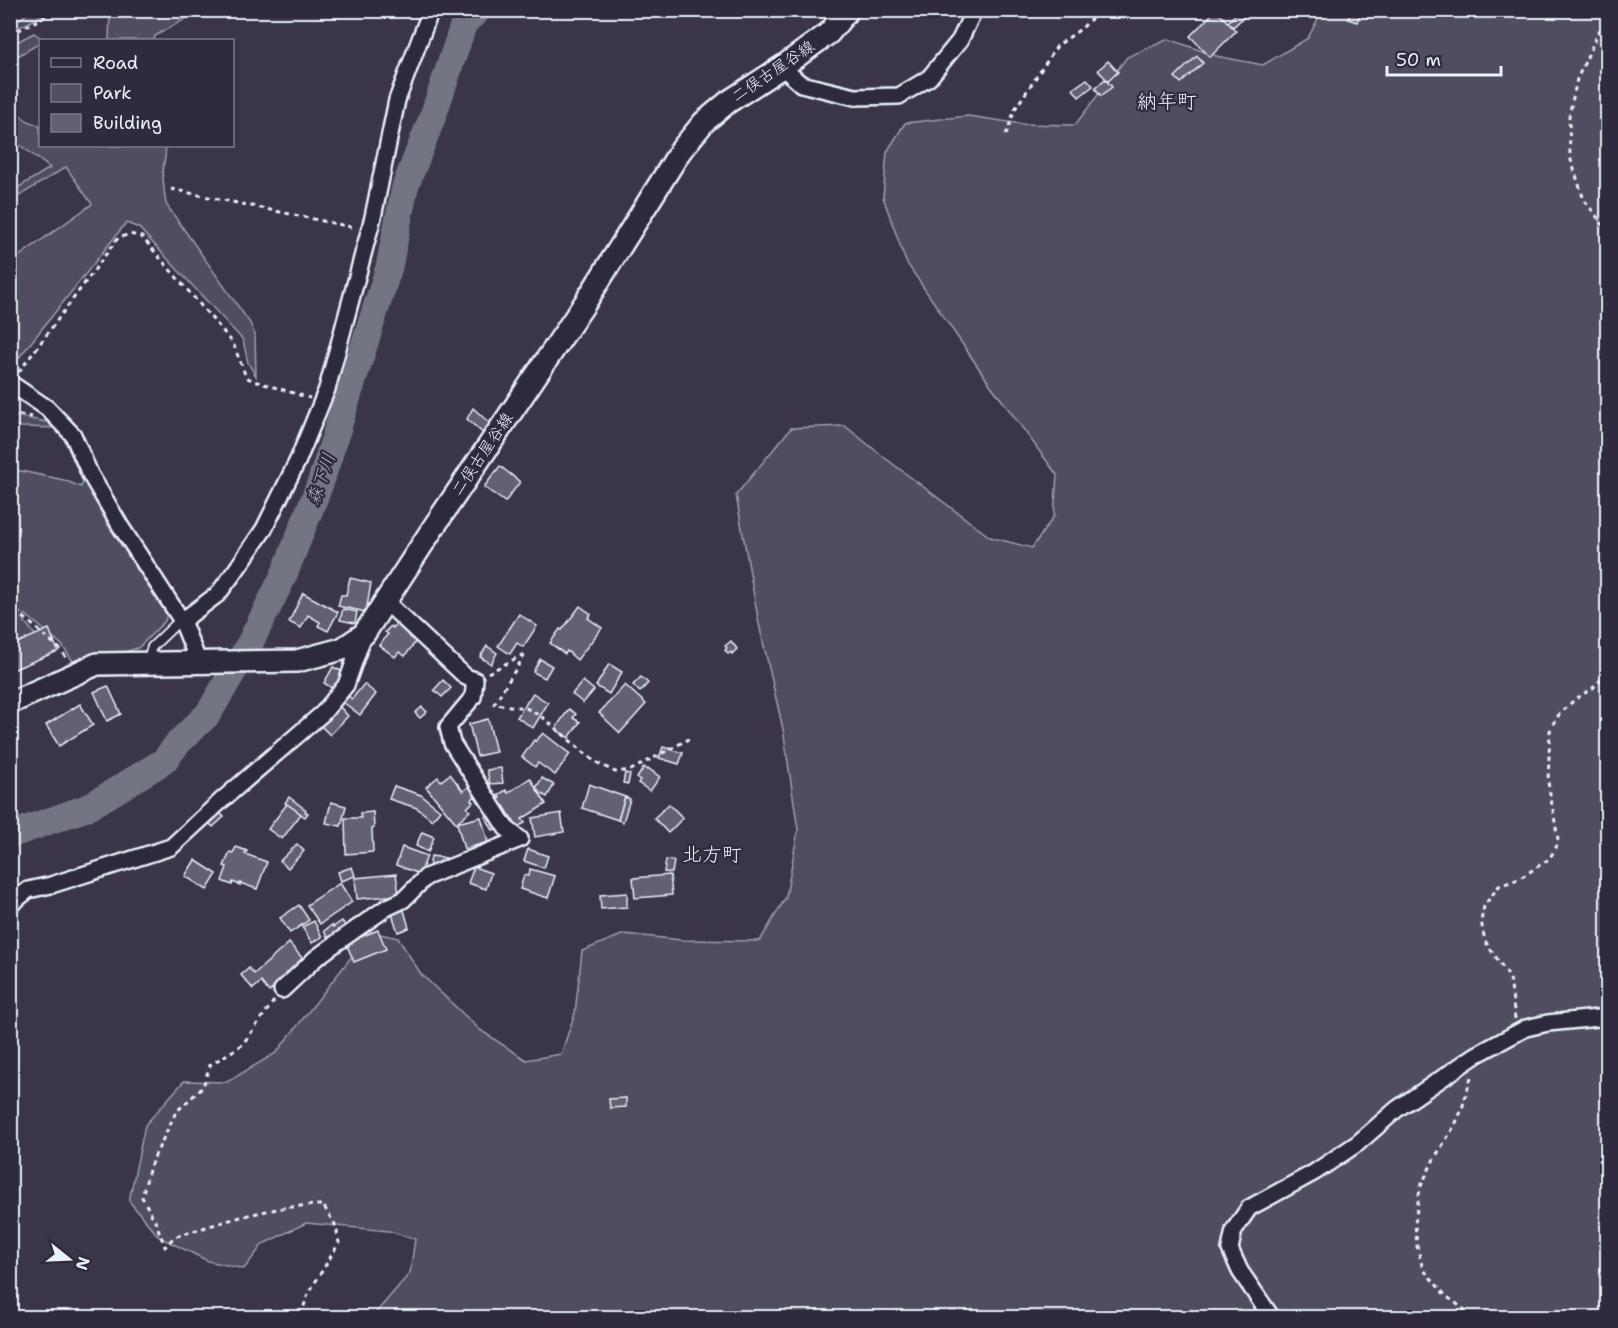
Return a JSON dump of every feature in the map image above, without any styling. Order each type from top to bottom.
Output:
[{"type":"main road","name":"二俣古屋谷線","points":[[10,703],[97,664],[297,661],[342,649],[364,634],[432,528],[585,303],[681,150],[704,122],[728,102],[829,33],[848,10]]},
{"type":"street","points":[[182,621],[218,594],[264,529],[298,460],[327,389],[370,230],[397,100],[432,10]]},
{"type":"street","points":[[782,67],[801,84],[855,97],[899,96],[928,78],[960,40],[974,10]]},
{"type":"street","points":[[11,383],[47,408],[73,435],[90,474],[121,527],[182,621],[199,663]]},
{"type":"street","points":[[282,990],[331,946],[386,908],[403,900],[426,877],[520,839],[506,828],[452,743],[448,727],[473,697],[475,680],[466,677],[386,602]]},
{"type":"street","points":[[10,905],[28,890],[51,885],[171,847],[323,712],[346,685],[364,634]]},
{"type":"street","points":[[1272,1317],[1240,1271],[1230,1249],[1234,1230],[1249,1208],[1315,1172],[1358,1143],[1397,1109],[1476,1055],[1526,1028],[1548,1023],[1608,1017]]},
{"type":"lane","points":[[147,664],[152,647],[178,622],[182,621]]},
{"type":"path","points":[[10,35],[57,10]]},
{"type":"path","points":[[1006,135],[1015,109],[1057,46],[1082,28],[1091,19],[1094,10]]},
{"type":"path","points":[[1608,25],[1599,31],[1577,79],[1569,116],[1570,158],[1584,200],[1608,231]]},
{"type":"path","points":[[171,189],[370,230]]},
{"type":"path","points":[[11,383],[118,238],[130,234],[142,237],[233,343],[246,377],[322,401]]},
{"type":"path","points":[[1608,539],[1604,546],[1604,572],[1608,590]]},
{"type":"path","points":[[10,605],[61,650],[75,674]]},
{"type":"path","points":[[475,680],[526,652],[494,704],[526,708],[545,719],[594,761],[615,772],[631,770],[689,739]]},
{"type":"path","points":[[1517,1033],[1510,978],[1485,941],[1481,921],[1484,906],[1499,886],[1519,879],[1549,859],[1556,848],[1558,839],[1548,782],[1550,732],[1556,718],[1608,672]]},
{"type":"path","points":[[282,990],[242,1045],[210,1065],[203,1086],[176,1112],[150,1166],[141,1197],[156,1223],[165,1247],[174,1237],[258,1212],[300,1205],[322,1205],[336,1226],[339,1243],[308,1294],[300,1317]]},
{"type":"path","points":[[1476,1055],[1462,1109],[1420,1188],[1415,1223],[1417,1246],[1423,1269],[1446,1296],[1476,1317]]},
{"type":"green space","points":[[110,10],[199,11],[155,36],[154,39],[109,39]]},
{"type":"green space","points":[[32,11],[50,11],[11,32],[11,24]]},
{"type":"green space","points":[[1322,11],[1607,11],[1607,1317],[372,1317],[410,1273],[415,1239],[389,1231],[306,1223],[263,1244],[244,1269],[208,1261],[159,1237],[129,1201],[145,1125],[184,1081],[227,1082],[276,1053],[371,932],[398,938],[421,974],[480,1030],[526,1060],[561,1054],[575,1013],[582,951],[624,934],[682,940],[760,941],[786,897],[798,830],[783,729],[759,624],[736,495],[791,428],[845,426],[990,537],[1032,548],[1054,516],[1057,475],[987,380],[906,262],[883,197],[887,152],[905,123],[968,116],[1022,124],[1075,125],[1127,57],[1169,39],[1216,56],[1263,65],[1308,38]]},
{"type":"green space","points":[[34,33],[43,39],[39,39],[39,44],[11,60],[11,45]]},
{"type":"green space","points":[[11,107],[26,120],[39,126],[39,147],[165,147],[163,174],[166,204],[250,323],[255,335],[256,376],[248,363],[243,340],[139,228],[126,223],[14,364],[11,362],[11,262],[92,204],[66,167],[11,201],[11,192],[50,168],[17,143],[11,147]]},
{"type":"green space","points":[[10,415],[62,425],[89,489],[108,525],[167,614],[165,621],[138,648],[76,666],[62,645],[25,614],[22,618],[36,636],[11,650],[11,469],[64,480],[81,487],[83,482],[59,428],[21,427],[11,424]]},
{"type":"building","points":[[1216,10],[1236,31],[1210,57],[1190,36]]},
{"type":"building","points":[[1239,11],[1245,16],[1233,27],[1228,22]]},
{"type":"building","points":[[1351,12],[1360,14],[1357,22],[1348,19]]},
{"type":"building","points":[[1197,56],[1203,63],[1181,83],[1175,77]]},
{"type":"building","points":[[1108,61],[1118,72],[1108,81],[1098,70]]},
{"type":"building","points":[[1087,79],[1093,86],[1079,97],[1073,89]]},
{"type":"building","points":[[1105,79],[1112,87],[1101,96],[1095,88]]},
{"type":"building","points":[[473,408],[494,427],[486,436],[467,419]]},
{"type":"building","points":[[500,466],[520,482],[505,502],[484,487]]},
{"type":"building","points":[[350,578],[371,583],[366,612],[338,606],[341,595],[346,595]]},
{"type":"building","points":[[303,593],[338,612],[328,631],[318,626],[320,622],[308,615],[301,628],[289,622]]},
{"type":"building","points":[[580,606],[591,614],[588,618],[602,628],[577,660],[567,651],[565,654],[550,643]]},
{"type":"building","points":[[343,609],[357,612],[355,623],[340,620]]},
{"type":"building","points":[[519,614],[537,626],[523,647],[517,643],[510,654],[498,646]]},
{"type":"building","points":[[396,623],[417,640],[405,656],[399,652],[395,657],[379,645],[388,634],[385,632],[391,626],[393,628]]},
{"type":"building","points":[[49,629],[58,651],[10,671],[10,646]]},
{"type":"building","points":[[731,641],[737,649],[732,654],[731,652],[728,654],[725,646]]},
{"type":"building","points":[[487,646],[497,653],[491,664],[480,657]]},
{"type":"building","points":[[540,659],[552,666],[545,678],[533,672]]},
{"type":"building","points":[[609,664],[622,672],[609,694],[596,686]]},
{"type":"building","points":[[333,667],[345,673],[335,690],[324,683]]},
{"type":"building","points":[[641,677],[648,683],[640,692],[633,685]]},
{"type":"building","points":[[443,680],[451,688],[442,697],[434,690]]},
{"type":"building","points":[[583,681],[594,690],[583,703],[572,694]]},
{"type":"building","points":[[364,684],[376,694],[360,715],[343,702],[348,696],[352,699]]},
{"type":"building","points":[[625,685],[646,704],[620,733],[599,713]]},
{"type":"building","points":[[108,686],[121,714],[107,721],[94,692]]},
{"type":"building","points":[[533,693],[548,703],[533,728],[517,717]]},
{"type":"building","points":[[80,704],[93,725],[59,746],[46,725]]},
{"type":"building","points":[[340,707],[348,716],[330,735],[321,726]]},
{"type":"building","points":[[422,707],[427,712],[420,718],[415,713]]},
{"type":"building","points":[[569,709],[576,714],[573,718],[580,722],[569,738],[555,729]]},
{"type":"building","points":[[488,719],[496,752],[477,756],[469,724]]},
{"type":"building","points":[[543,733],[570,754],[555,775],[538,763],[535,767],[522,757],[534,740],[536,741]]},
{"type":"building","points":[[663,747],[683,753],[679,764],[659,758]]},
{"type":"building","points":[[644,767],[660,777],[650,791],[638,783],[640,780],[637,778]]},
{"type":"building","points":[[501,768],[503,783],[490,784],[487,770]]},
{"type":"building","points":[[625,773],[630,774],[628,784],[623,783]]},
{"type":"building","points":[[450,774],[463,791],[471,785],[478,794],[467,808],[470,811],[456,823],[426,787],[438,777],[441,781]]},
{"type":"building","points":[[530,778],[546,804],[522,819],[525,823],[517,827],[497,799],[500,798],[498,795],[506,790],[508,793]]},
{"type":"building","points":[[542,778],[554,785],[547,797],[536,788]]},
{"type":"building","points":[[589,784],[625,797],[618,820],[582,808]]},
{"type":"building","points":[[394,786],[421,795],[440,810],[432,820],[417,808],[389,799]]},
{"type":"building","points":[[289,797],[306,810],[305,812],[308,813],[305,817],[285,803]]},
{"type":"building","points":[[625,797],[630,799],[623,822],[618,820]]},
{"type":"building","points":[[331,802],[346,806],[341,826],[326,823]]},
{"type":"building","points":[[287,804],[301,814],[282,839],[268,829]]},
{"type":"building","points":[[669,804],[683,818],[668,833],[654,818]]},
{"type":"building","points":[[218,811],[224,817],[213,827],[207,821]]},
{"type":"building","points":[[373,812],[373,852],[346,854],[345,818],[361,818],[360,813]]},
{"type":"building","points":[[561,813],[564,832],[535,837],[532,818]]},
{"type":"building","points":[[491,814],[499,827],[493,830],[485,817]]},
{"type":"building","points":[[481,817],[488,842],[464,849],[457,823]]},
{"type":"building","points":[[422,832],[434,837],[428,852],[416,846]]},
{"type":"building","points":[[297,844],[304,851],[288,868],[280,861]]},
{"type":"building","points":[[236,847],[247,851],[245,854],[267,862],[257,889],[240,883],[240,885],[233,882],[232,885],[222,881],[227,867],[224,866],[230,852],[233,853]]},
{"type":"building","points":[[402,847],[427,856],[420,874],[396,865]]},
{"type":"building","points":[[528,849],[548,856],[544,868],[524,861]]},
{"type":"building","points":[[431,856],[446,858],[445,865],[429,869]]},
{"type":"building","points":[[195,860],[217,874],[207,890],[185,876]]},
{"type":"building","points":[[666,860],[674,861],[672,873],[664,872]]},
{"type":"building","points":[[352,867],[355,876],[341,881],[338,872]]},
{"type":"building","points":[[474,867],[491,873],[486,889],[468,883]]},
{"type":"building","points":[[530,869],[555,876],[548,898],[520,889],[524,875],[529,876]]},
{"type":"building","points":[[396,874],[399,895],[357,899],[355,878]]},
{"type":"building","points":[[670,875],[672,895],[635,898],[633,878]]},
{"type":"building","points":[[340,883],[352,902],[320,924],[307,905]]},
{"type":"building","points":[[627,893],[627,907],[601,909],[600,895]]},
{"type":"building","points":[[299,905],[309,920],[290,933],[280,918]]},
{"type":"building","points":[[404,910],[409,928],[398,932],[392,914]]},
{"type":"building","points":[[314,921],[322,937],[312,943],[302,927]]},
{"type":"building","points":[[342,921],[347,928],[329,940],[324,931]]},
{"type":"building","points":[[378,930],[386,949],[354,962],[346,943]]},
{"type":"building","points":[[289,943],[304,960],[269,992],[261,982],[253,989],[241,975],[249,968],[254,974]]},
{"type":"building","points":[[626,1098],[626,1107],[610,1108],[609,1099]]},
{"type":"waterway","name":"森下川","points":[[10,835],[89,807],[164,761],[178,743],[208,714],[250,643],[283,577],[320,484],[389,267],[405,187],[434,113],[464,23],[478,10]]},
{"type":"district","name":"納年町","points":[[1167,101]]},
{"type":"district","name":"北方町","points":[[712,854]]}]
